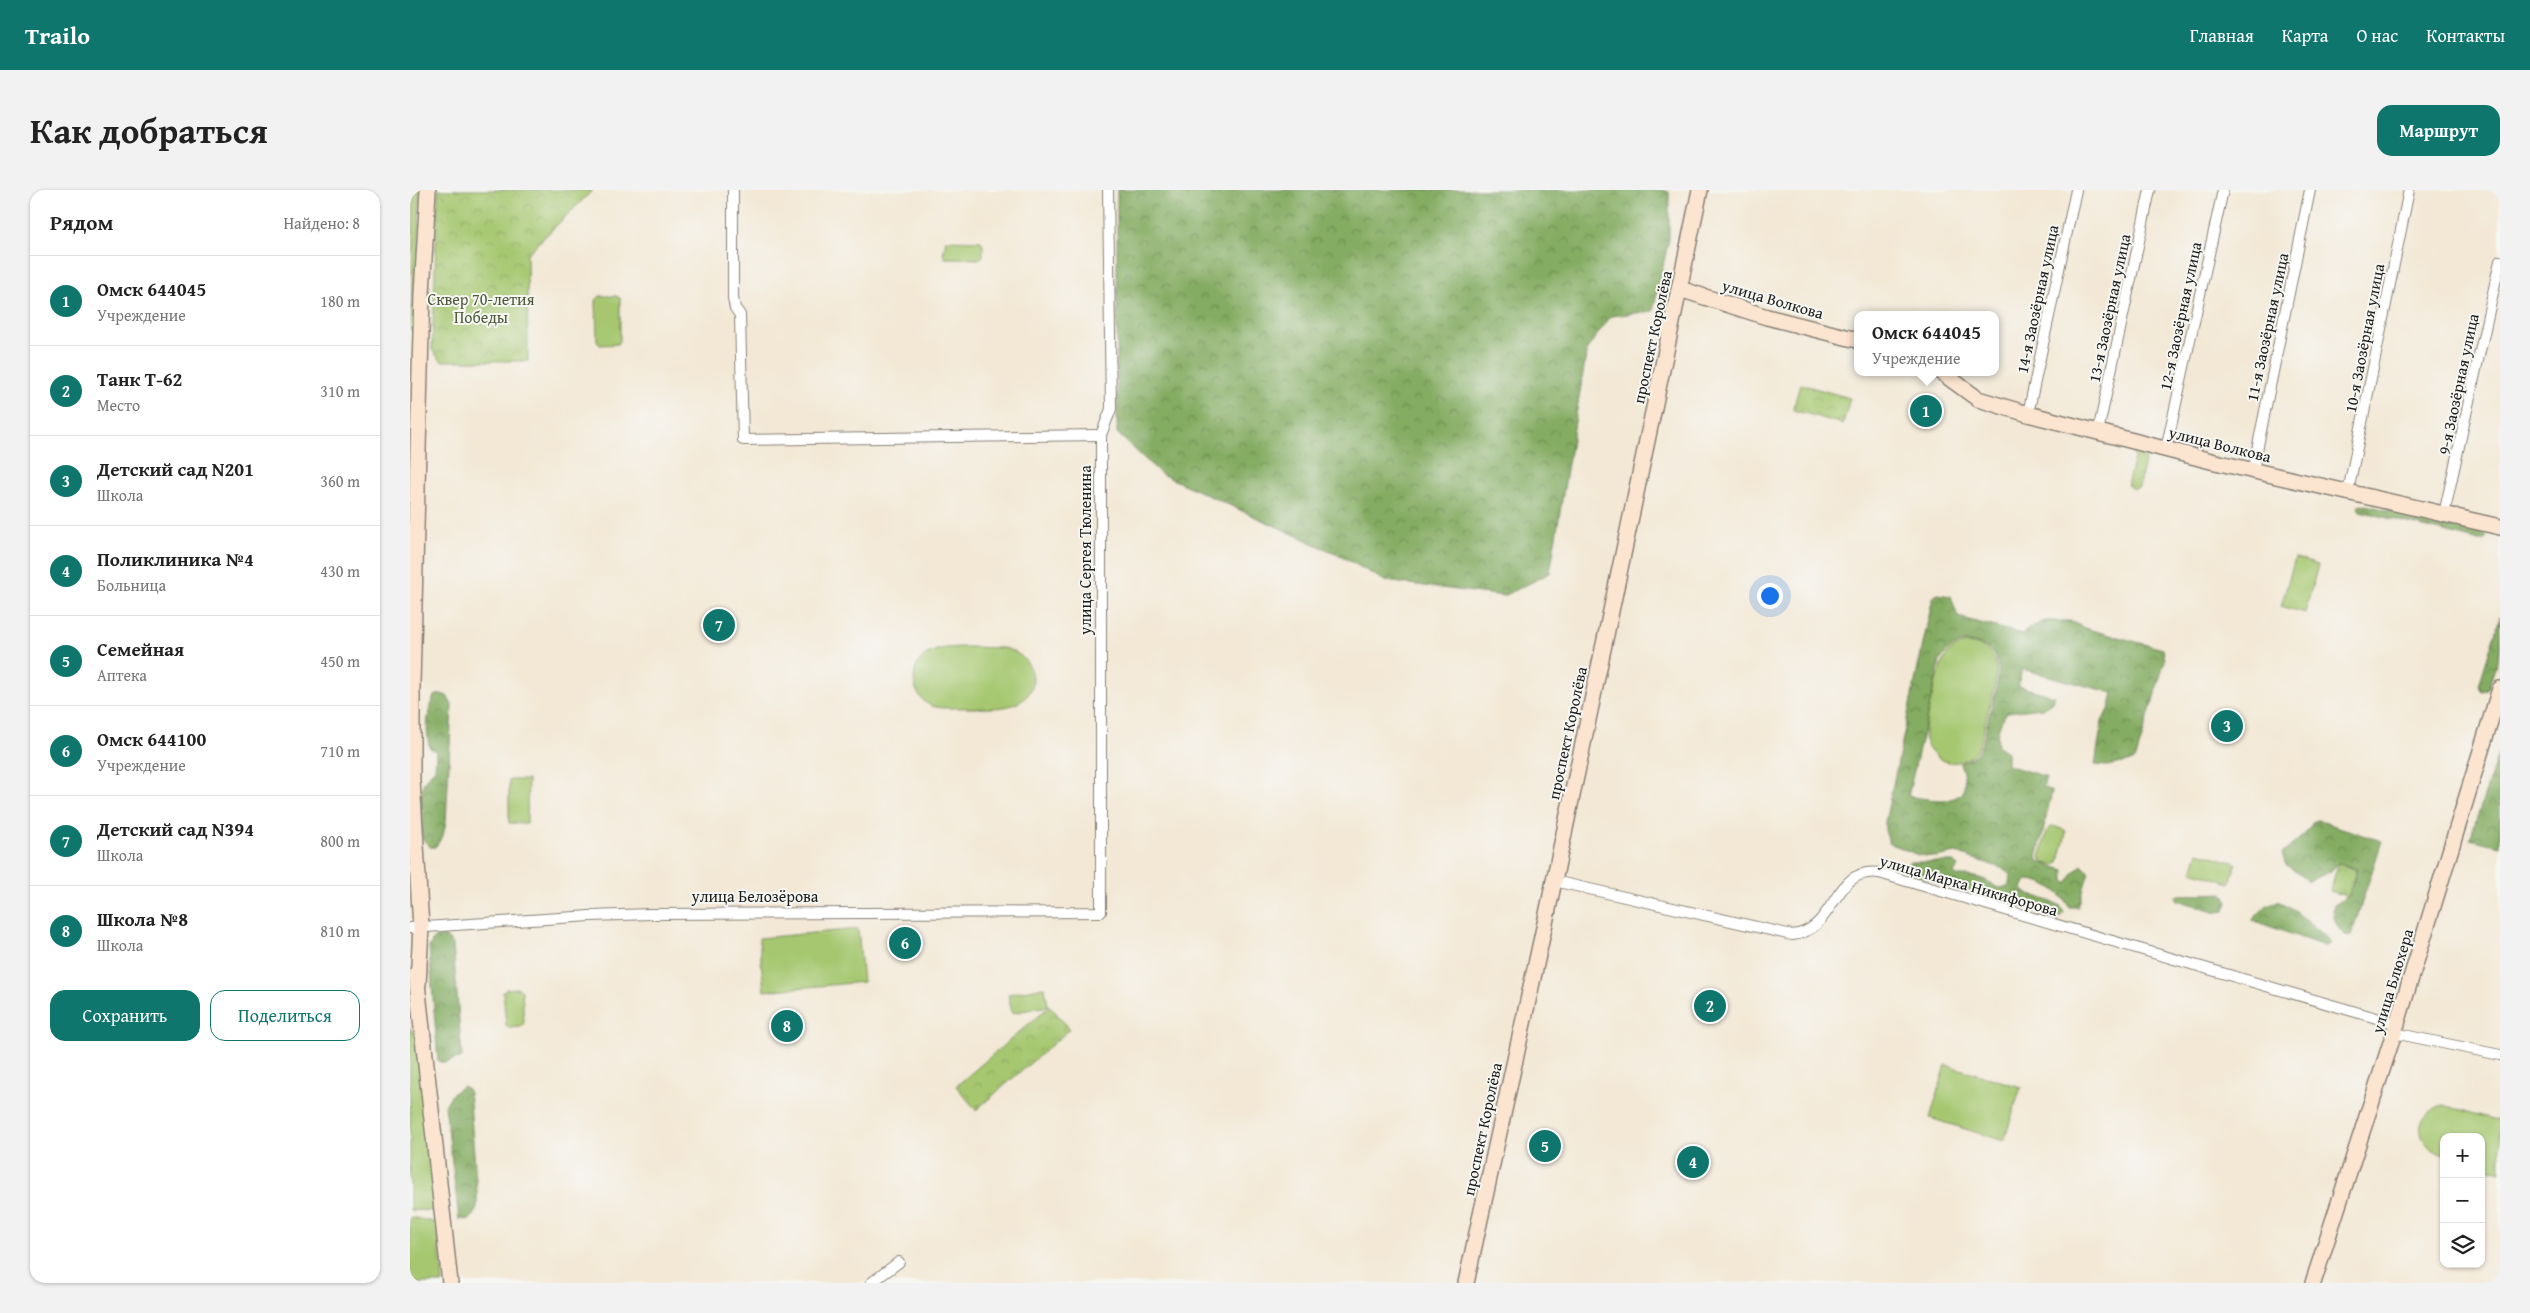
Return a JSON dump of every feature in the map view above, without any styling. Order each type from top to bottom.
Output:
[{"type":"main road","points":[[414,986],[416,928],[412,780],[413,461],[428,190]]},
{"type":"main road","name":"проспект Королёва","points":[[1466,1283],[1554,881],[1700,190]]},
{"type":"main road","name":"улица Волкова","points":[[1680,289],[1767,317],[1854,339]]},
{"type":"main road","name":"улица Волкова","points":[[1947,376],[1978,399],[2028,414],[2253,470],[2500,527]]},
{"type":"main road","name":"улица Блюхера","points":[[2313,1283],[2395,1029],[2500,689]]},
{"type":"main road","points":[[410,948],[450,1283]]},
{"type":"street","points":[[733,190],[733,298],[735,308],[740,315],[743,440],[1101,435]]},
{"type":"street","name":"улица Сергея Тюленина","points":[[1101,912],[1101,435],[1111,409],[1108,190]]},
{"type":"street","name":"14-я Заозёрная улица","points":[[2028,414],[2076,190]]},
{"type":"street","name":"13-я Заозёрная улица","points":[[2098,432],[2150,190]]},
{"type":"street","name":"12-я Заозёрная улица","points":[[2166,449],[2224,190]]},
{"type":"street","name":"11-я Заозёрная улица","points":[[2253,470],[2310,190]]},
{"type":"street","name":"10-я Заозёрная улица","points":[[2348,492],[2409,190]]},
{"type":"street","name":"9-я Заозёрная улица","points":[[2444,514],[2500,260]]},
{"type":"street","name":"улица Марка Никифорова","points":[[1554,881],[1792,935],[1804,933],[1824,919],[1840,890],[1849,881],[1866,872],[1879,873],[2395,1029],[2500,1055]]},
{"type":"street","name":"улица Белозёрова","points":[[416,928],[590,916],[651,914],[1101,912]]},
{"type":"street","points":[[871,1283],[899,1262]]},
{"type":"green space","points":[[414,190],[420,190],[417,331],[411,331]]},
{"type":"green space","name":"Сквер 70-летия Победы","points":[[438,190],[593,190],[527,254],[528,361],[441,361],[432,350]]},
{"type":"green space","points":[[1117,190],[1662,190],[1669,192],[1669,239],[1653,311],[1611,316],[1587,349],[1550,573],[1504,596],[1385,581],[1339,555],[1161,474],[1117,433]]},
{"type":"green space","points":[[946,240],[981,241],[983,256],[979,259],[945,258],[943,254]]},
{"type":"green space","points":[[600,296],[616,296],[620,298],[620,341],[618,344],[600,345],[597,342],[596,300]]},
{"type":"green space","points":[[1800,384],[1850,398],[1843,424],[1793,410]]},
{"type":"green space","points":[[2144,449],[2147,454],[2139,487],[2133,489],[2127,485],[2134,458],[2132,451]]},
{"type":"green space","points":[[2361,504],[2484,532],[2487,537],[2484,540],[2476,540],[2360,511],[2358,507]]},
{"type":"green space","points":[[2295,558],[2318,565],[2305,613],[2281,606]]},
{"type":"green space","points":[[1937,594],[1951,596],[1958,617],[2022,634],[2031,627],[2046,621],[2070,621],[2084,628],[2163,649],[2165,660],[2136,758],[2133,761],[2107,766],[2095,765],[2102,721],[2109,710],[2113,693],[2022,669],[2018,686],[2054,696],[2053,701],[2042,708],[2007,712],[2000,724],[1997,736],[1998,746],[2007,752],[2007,765],[2046,777],[2043,787],[2052,791],[2037,858],[2039,862],[2064,870],[2064,881],[2067,883],[2074,872],[2082,865],[2089,872],[2078,907],[2069,907],[2061,896],[2051,888],[2039,882],[2026,880],[2022,888],[2024,892],[2060,905],[2064,913],[2060,918],[1911,874],[1907,869],[1909,862],[1953,862],[1959,866],[1954,873],[1957,876],[1980,878],[1999,888],[2009,885],[2010,874],[2004,869],[1956,853],[1936,857],[1918,855],[1889,843],[1885,822],[1933,597]],"holes":[[[1965,642],[1980,645],[1991,650],[1996,659],[1998,680],[1985,736],[1981,745],[1975,755],[1960,763],[1964,778],[1964,788],[1959,795],[1952,799],[1942,800],[1908,796],[1940,661],[1954,646]]]},
{"type":"green space","points":[[2500,617],[2500,651],[2488,690],[2481,691],[2479,685]]},
{"type":"green space","points":[[1966,643],[1980,646],[1989,652],[1995,660],[1996,680],[1983,733],[1976,751],[1973,755],[1960,762],[1951,763],[1939,758],[1929,749],[1925,740],[1926,723],[1935,684],[1943,662],[1951,651]]},
{"type":"green space","points":[[956,647],[1003,648],[1023,658],[1029,665],[1032,674],[1033,683],[1030,691],[1015,704],[993,708],[942,708],[932,706],[919,695],[914,679],[915,671],[923,657],[931,652]]},
{"type":"green space","points":[[441,694],[447,696],[452,705],[446,823],[443,836],[435,847],[430,847],[422,839],[420,802],[424,784],[428,776],[435,770],[436,751],[430,748],[428,722],[434,696]]},
{"type":"green space","points":[[2500,748],[2500,846],[2470,839]]},
{"type":"green space","points":[[509,780],[528,780],[527,823],[509,823]]},
{"type":"green space","points":[[2317,820],[2382,841],[2351,936],[2345,935],[2339,929],[2335,921],[2333,909],[2334,905],[2349,896],[2357,869],[2338,863],[2331,871],[2309,881],[2286,865],[2282,854],[2306,833],[2313,822]]},
{"type":"green space","points":[[2053,826],[2065,830],[2066,833],[2059,862],[2055,865],[2044,863],[2040,858],[2047,830]]},
{"type":"green space","points":[[2198,852],[2236,863],[2230,883],[2192,871]]},
{"type":"green space","points":[[2338,864],[2356,870],[2348,897],[2330,891]]},
{"type":"green space","points":[[2223,893],[2228,902],[2225,911],[2217,912],[2177,900],[2175,897],[2179,895]]},
{"type":"green space","points":[[2278,901],[2295,911],[2329,939],[2330,944],[2324,946],[2252,920],[2267,905]]},
{"type":"green space","points":[[858,929],[863,982],[764,991],[759,938]]},
{"type":"green space","points":[[445,936],[453,944],[462,1057],[444,1063],[438,1061],[429,947],[434,938]]},
{"type":"green space","points":[[1045,987],[1048,1006],[1012,1013],[1008,994]]},
{"type":"green space","points":[[518,988],[522,991],[524,1023],[521,1027],[509,1028],[506,1025],[503,992],[506,989]]},
{"type":"green space","points":[[1050,1006],[1070,1029],[976,1110],[956,1086]]},
{"type":"green space","points":[[410,1027],[418,1039],[436,1211],[410,1210]]},
{"type":"green space","points":[[1946,1065],[2021,1087],[2004,1141],[1930,1118]]},
{"type":"green space","points":[[463,1086],[469,1090],[477,1192],[477,1209],[470,1220],[459,1219],[445,1105],[452,1094]]},
{"type":"green space","points":[[2443,1105],[2500,1121],[2500,1172],[2485,1167],[2485,1133],[2440,1133],[2440,1153],[2427,1144],[2422,1137],[2422,1122],[2433,1109]]},
{"type":"green space","points":[[410,1217],[438,1223],[443,1283],[410,1283]]},
{"type":"place","name":"Омск 644045","points":[[1926,411]]},
{"type":"place","name":"Детский сад N394","points":[[719,625]]},
{"type":"place","name":"Детский сад N201","points":[[2227,726]]},
{"type":"place","name":"Омск 644100","points":[[905,943]]},
{"type":"place","name":"Танк Т-62","points":[[1710,1006]]},
{"type":"place","name":"Школа №8","points":[[787,1026]]},
{"type":"place","name":"Семейная","points":[[1545,1146]]},
{"type":"place","name":"Поликлиника №4","points":[[1693,1162]]}]
